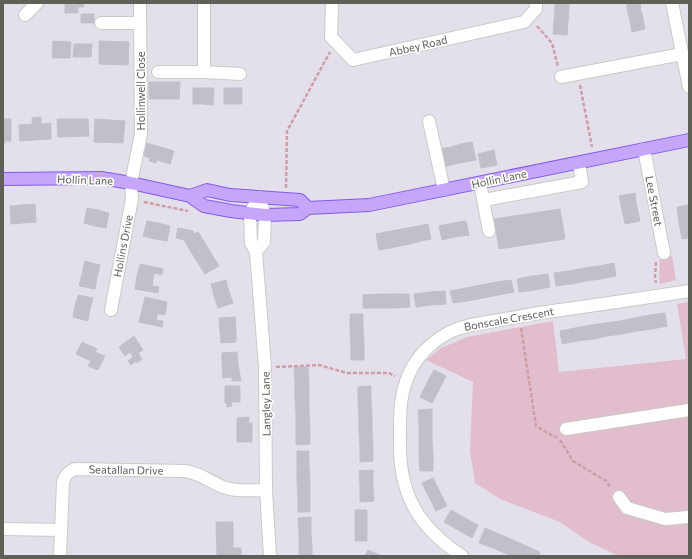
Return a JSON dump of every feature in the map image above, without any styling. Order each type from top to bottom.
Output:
[{"type":"main road","name":"Hollin Lane","points":[[3,179],[101,178],[132,183],[190,196],[204,206],[265,215],[300,214],[308,208],[369,205],[689,140]]},
{"type":"main road","name":"Hollin Lane","points":[[190,196],[207,190],[230,195],[300,200],[308,208]]},
{"type":"street","points":[[25,15],[37,3]]},
{"type":"street","name":"Hollinwell Close","points":[[132,183],[141,134],[140,3]]},
{"type":"street","points":[[204,3],[204,72]]},
{"type":"street","points":[[332,3],[331,37],[335,41]]},
{"type":"street","points":[[529,16],[536,9],[536,3]]},
{"type":"street","points":[[672,3],[689,86]]},
{"type":"street","name":"Abbey Road","points":[[335,41],[353,60],[524,22],[529,16]]},
{"type":"street","points":[[101,22],[140,23]]},
{"type":"street","points":[[561,77],[682,54]]},
{"type":"street","points":[[158,72],[240,74]]},
{"type":"street","points":[[429,121],[444,190]]},
{"type":"street","name":"Lee Street","points":[[644,150],[664,253]]},
{"type":"street","points":[[484,200],[582,182],[579,163]]},
{"type":"street","name":"Hollins Drive","points":[[111,310],[132,199],[132,183]]},
{"type":"street","points":[[480,183],[489,231]]},
{"type":"street","points":[[250,213],[259,197]]},
{"type":"street","points":[[256,252],[264,242],[265,215],[259,197]]},
{"type":"street","name":"Langley Lane","points":[[250,213],[251,243],[256,252],[265,367],[266,490],[270,556]]},
{"type":"street","name":"Bonscale Crescent","points":[[462,556],[441,541],[426,526],[413,508],[406,491],[402,473],[400,433],[401,400],[407,380],[414,366],[423,354],[439,338],[451,331],[466,326],[519,316],[689,291]]},
{"type":"street","points":[[566,429],[689,410]]},
{"type":"street","name":"Seatallan Drive","points":[[60,556],[63,482],[65,476],[76,469],[185,471],[196,473],[221,487],[228,489],[266,490]]},
{"type":"street","points":[[619,497],[627,508],[665,519],[689,517]]},
{"type":"street","points":[[3,529],[61,530]]},
{"type":"path","points":[[529,16],[552,43],[561,77]]},
{"type":"path","points":[[285,199],[287,131],[335,41]]},
{"type":"path","points":[[578,74],[594,160]]},
{"type":"path","points":[[659,296],[655,277],[656,257],[664,253]]},
{"type":"path","points":[[519,316],[536,426],[560,440],[573,462],[606,481],[619,497]]},
{"type":"path","points":[[265,367],[319,365],[347,373],[389,373],[407,380]]},
{"type":"path","points":[[560,440],[566,429]]},
{"type":"shaded area","points":[[672,256],[676,280],[660,284],[660,258]]},
{"type":"shaded area","points":[[689,302],[689,556],[619,556],[589,542],[560,522],[500,499],[475,483],[470,451],[473,382],[426,360],[441,348],[467,337],[553,321],[559,372],[686,359],[677,304]]},
{"type":"building","points":[[65,3],[83,3],[84,7],[78,7],[78,13],[65,13]]},
{"type":"building","points":[[555,3],[569,3],[569,8],[555,7]]},
{"type":"building","points":[[626,3],[640,3],[640,4],[627,6]]},
{"type":"building","points":[[640,4],[641,11],[628,13],[627,6]]},
{"type":"building","points":[[555,7],[569,8],[568,22],[554,21]]},
{"type":"building","points":[[641,11],[643,18],[630,21],[628,13]]},
{"type":"building","points":[[81,14],[94,14],[94,23],[81,23]]},
{"type":"building","points":[[643,18],[645,29],[632,32],[630,21]]},
{"type":"building","points":[[554,21],[568,22],[567,35],[553,34]]},
{"type":"building","points":[[53,41],[71,42],[70,58],[52,58]]},
{"type":"building","points":[[99,41],[129,42],[128,65],[99,64]]},
{"type":"building","points":[[74,44],[92,44],[91,57],[73,57]]},
{"type":"building","points":[[149,82],[159,82],[159,99],[149,99]]},
{"type":"building","points":[[159,82],[169,82],[169,99],[159,99]]},
{"type":"building","points":[[169,82],[180,82],[179,99],[169,99]]},
{"type":"building","points":[[193,88],[203,88],[203,104],[193,104]]},
{"type":"building","points":[[203,88],[214,88],[213,105],[203,104]]},
{"type":"building","points":[[224,88],[233,88],[233,104],[224,104]]},
{"type":"building","points":[[233,88],[242,88],[242,104],[233,104]]},
{"type":"building","points":[[41,117],[41,124],[51,123],[51,139],[33,140],[32,118]]},
{"type":"building","points":[[3,119],[11,119],[11,141],[5,141],[5,143],[3,143]]},
{"type":"building","points":[[57,119],[88,119],[89,136],[58,137]]},
{"type":"building","points":[[95,119],[125,121],[123,143],[94,142]]},
{"type":"building","points":[[32,124],[33,140],[20,141],[19,125]]},
{"type":"building","points":[[472,142],[476,160],[465,162],[461,144]]},
{"type":"building","points":[[147,143],[174,151],[170,164],[157,160],[156,163],[149,161],[150,158],[144,156]]},
{"type":"building","points":[[461,144],[465,162],[454,164],[451,147]]},
{"type":"building","points":[[451,147],[454,164],[444,167],[440,149]]},
{"type":"building","points":[[494,150],[497,165],[481,168],[478,154]]},
{"type":"building","points":[[635,193],[636,202],[621,205],[619,196]]},
{"type":"building","points":[[636,202],[638,212],[623,214],[621,205]]},
{"type":"building","points":[[35,204],[36,222],[23,223],[22,205]]},
{"type":"building","points":[[22,205],[23,223],[11,224],[10,206]]},
{"type":"building","points":[[689,205],[689,221],[679,223],[677,207]]},
{"type":"building","points":[[87,208],[98,210],[95,226],[84,223]]},
{"type":"building","points":[[560,209],[565,239],[499,249],[494,219]]},
{"type":"building","points":[[98,210],[109,213],[106,228],[95,226]]},
{"type":"building","points":[[638,212],[640,221],[625,224],[623,214]]},
{"type":"building","points":[[147,221],[158,223],[155,239],[143,236]]},
{"type":"building","points":[[466,221],[469,235],[455,237],[453,223]]},
{"type":"building","points":[[689,221],[689,238],[682,239],[679,223]]},
{"type":"building","points":[[158,223],[170,226],[167,241],[155,239]]},
{"type":"building","points":[[453,223],[455,237],[442,240],[439,226]]},
{"type":"building","points":[[428,224],[431,239],[421,241],[418,226]]},
{"type":"building","points":[[418,226],[421,241],[410,244],[407,228]]},
{"type":"building","points":[[178,228],[193,231],[194,234],[198,232],[205,243],[191,252],[184,240],[176,238]]},
{"type":"building","points":[[407,228],[410,244],[400,246],[397,230]]},
{"type":"building","points":[[397,230],[400,246],[390,248],[386,232]]},
{"type":"building","points":[[386,232],[390,248],[379,250],[376,234]]},
{"type":"building","points":[[205,243],[212,255],[198,263],[191,252]]},
{"type":"building","points":[[212,255],[219,266],[205,274],[198,263]]},
{"type":"building","points":[[85,261],[100,265],[97,277],[82,274]]},
{"type":"building","points":[[614,263],[616,276],[601,279],[599,266]]},
{"type":"building","points":[[140,264],[163,269],[162,275],[154,273],[153,280],[137,276]]},
{"type":"building","points":[[599,266],[601,279],[586,281],[584,268]]},
{"type":"building","points":[[584,268],[586,281],[571,284],[569,271]]},
{"type":"building","points":[[569,271],[571,284],[556,286],[554,273]]},
{"type":"building","points":[[82,274],[97,277],[95,289],[79,286]]},
{"type":"building","points":[[548,274],[550,287],[535,290],[532,276]]},
{"type":"building","points":[[137,276],[153,280],[152,286],[159,287],[158,293],[135,289]]},
{"type":"building","points":[[532,276],[535,290],[519,292],[517,279]]},
{"type":"building","points":[[226,280],[229,292],[214,296],[211,284]]},
{"type":"building","points":[[511,280],[514,292],[498,295],[496,282]]},
{"type":"building","points":[[496,282],[498,295],[483,298],[481,285]]},
{"type":"building","points":[[481,285],[483,298],[468,301],[466,288]]},
{"type":"building","points":[[466,288],[468,301],[453,303],[450,291]]},
{"type":"building","points":[[445,291],[446,304],[431,305],[430,292]]},
{"type":"building","points":[[229,292],[233,303],[218,308],[214,296]]},
{"type":"building","points":[[430,292],[431,305],[416,307],[414,294]]},
{"type":"building","points":[[378,294],[394,294],[394,308],[379,308]]},
{"type":"building","points":[[378,294],[379,308],[363,308],[363,295]]},
{"type":"building","points":[[394,294],[409,294],[410,307],[394,308]]},
{"type":"building","points":[[78,295],[93,298],[90,309],[75,306]]},
{"type":"building","points":[[145,297],[167,302],[165,315],[142,310]]},
{"type":"building","points":[[75,306],[90,309],[88,321],[73,317]]},
{"type":"building","points":[[142,310],[158,313],[156,320],[163,321],[162,327],[139,322]]},
{"type":"building","points":[[665,313],[667,326],[652,329],[650,315]]},
{"type":"building","points":[[350,314],[363,314],[363,329],[350,329]]},
{"type":"building","points":[[650,315],[652,329],[637,331],[635,318]]},
{"type":"building","points":[[235,317],[236,330],[220,331],[219,318]]},
{"type":"building","points":[[635,318],[637,331],[622,334],[620,321]]},
{"type":"building","points":[[620,321],[622,334],[607,336],[605,323]]},
{"type":"building","points":[[605,323],[607,336],[594,339],[591,325]]},
{"type":"building","points":[[591,325],[594,339],[577,341],[575,328]]},
{"type":"building","points":[[575,328],[577,341],[562,344],[560,331]]},
{"type":"building","points":[[350,329],[363,329],[364,345],[351,346]]},
{"type":"building","points":[[236,330],[236,342],[221,343],[220,331]]},
{"type":"building","points":[[134,336],[143,350],[138,353],[142,359],[131,365],[128,361],[133,357],[130,352],[125,356],[119,347]]},
{"type":"building","points":[[82,342],[97,349],[95,352],[105,356],[98,370],[88,366],[91,361],[76,354]]},
{"type":"building","points":[[364,345],[364,360],[351,360],[351,346]]},
{"type":"building","points":[[237,352],[238,364],[222,365],[222,353]]},
{"type":"building","points":[[238,364],[241,381],[232,381],[232,377],[223,378],[222,365]]},
{"type":"building","points":[[294,367],[308,367],[309,382],[295,382]]},
{"type":"building","points":[[434,370],[446,376],[439,390],[427,383]]},
{"type":"building","points":[[295,382],[309,382],[309,398],[295,398]]},
{"type":"building","points":[[427,383],[439,390],[432,403],[420,397]]},
{"type":"building","points":[[225,386],[240,386],[240,402],[231,402],[232,406],[227,407],[227,403],[225,403]]},
{"type":"building","points":[[371,386],[371,401],[358,402],[358,387]]},
{"type":"building","points":[[295,398],[309,398],[309,413],[296,414]]},
{"type":"building","points":[[371,401],[372,416],[359,417],[358,402]]},
{"type":"building","points":[[432,409],[432,425],[419,425],[418,410]]},
{"type":"building","points":[[309,413],[310,429],[296,429],[296,414]]},
{"type":"building","points":[[372,416],[372,431],[359,432],[359,417]]},
{"type":"building","points":[[249,417],[249,424],[252,423],[252,433],[237,433],[237,418]]},
{"type":"building","points":[[419,425],[432,425],[432,440],[419,440]]},
{"type":"building","points":[[296,429],[310,429],[310,444],[296,445]]},
{"type":"building","points":[[372,431],[373,446],[360,447],[359,432]]},
{"type":"building","points":[[237,433],[252,433],[252,442],[237,442]]},
{"type":"building","points":[[419,440],[432,440],[433,455],[419,456]]},
{"type":"building","points":[[373,446],[373,461],[360,462],[360,447]]},
{"type":"building","points":[[297,451],[309,451],[309,466],[297,466]]},
{"type":"building","points":[[433,455],[433,471],[420,471],[419,456]]},
{"type":"building","points":[[297,466],[309,466],[310,481],[297,482]]},
{"type":"building","points":[[373,470],[373,486],[360,486],[359,471]]},
{"type":"building","points":[[433,478],[440,492],[429,497],[422,483]]},
{"type":"building","points":[[310,481],[310,497],[298,497],[297,482]]},
{"type":"building","points":[[360,486],[373,486],[374,501],[360,502]]},
{"type":"building","points":[[440,492],[447,506],[436,511],[429,497]]},
{"type":"building","points":[[298,497],[310,497],[310,512],[298,512]]},
{"type":"building","points":[[355,510],[367,510],[367,525],[355,526]]},
{"type":"building","points":[[451,510],[465,518],[458,530],[444,522]]},
{"type":"building","points":[[311,517],[311,533],[299,533],[298,518]]},
{"type":"building","points":[[465,518],[478,525],[472,538],[458,530]]},
{"type":"building","points":[[216,522],[233,522],[233,548],[241,548],[241,556],[217,556]]},
{"type":"building","points":[[367,525],[367,541],[355,541],[355,526]]},
{"type":"building","points":[[485,528],[499,534],[493,548],[479,543]]},
{"type":"building","points":[[299,533],[311,533],[312,548],[299,549]]},
{"type":"building","points":[[499,534],[513,540],[507,554],[493,548]]},
{"type":"building","points":[[513,540],[526,546],[522,556],[511,556],[507,554]]},
{"type":"building","points":[[526,546],[540,552],[539,556],[522,556]]},
{"type":"building","points":[[312,548],[312,556],[299,556],[299,549]]},
{"type":"building","points":[[368,550],[382,556],[365,556]]}]
